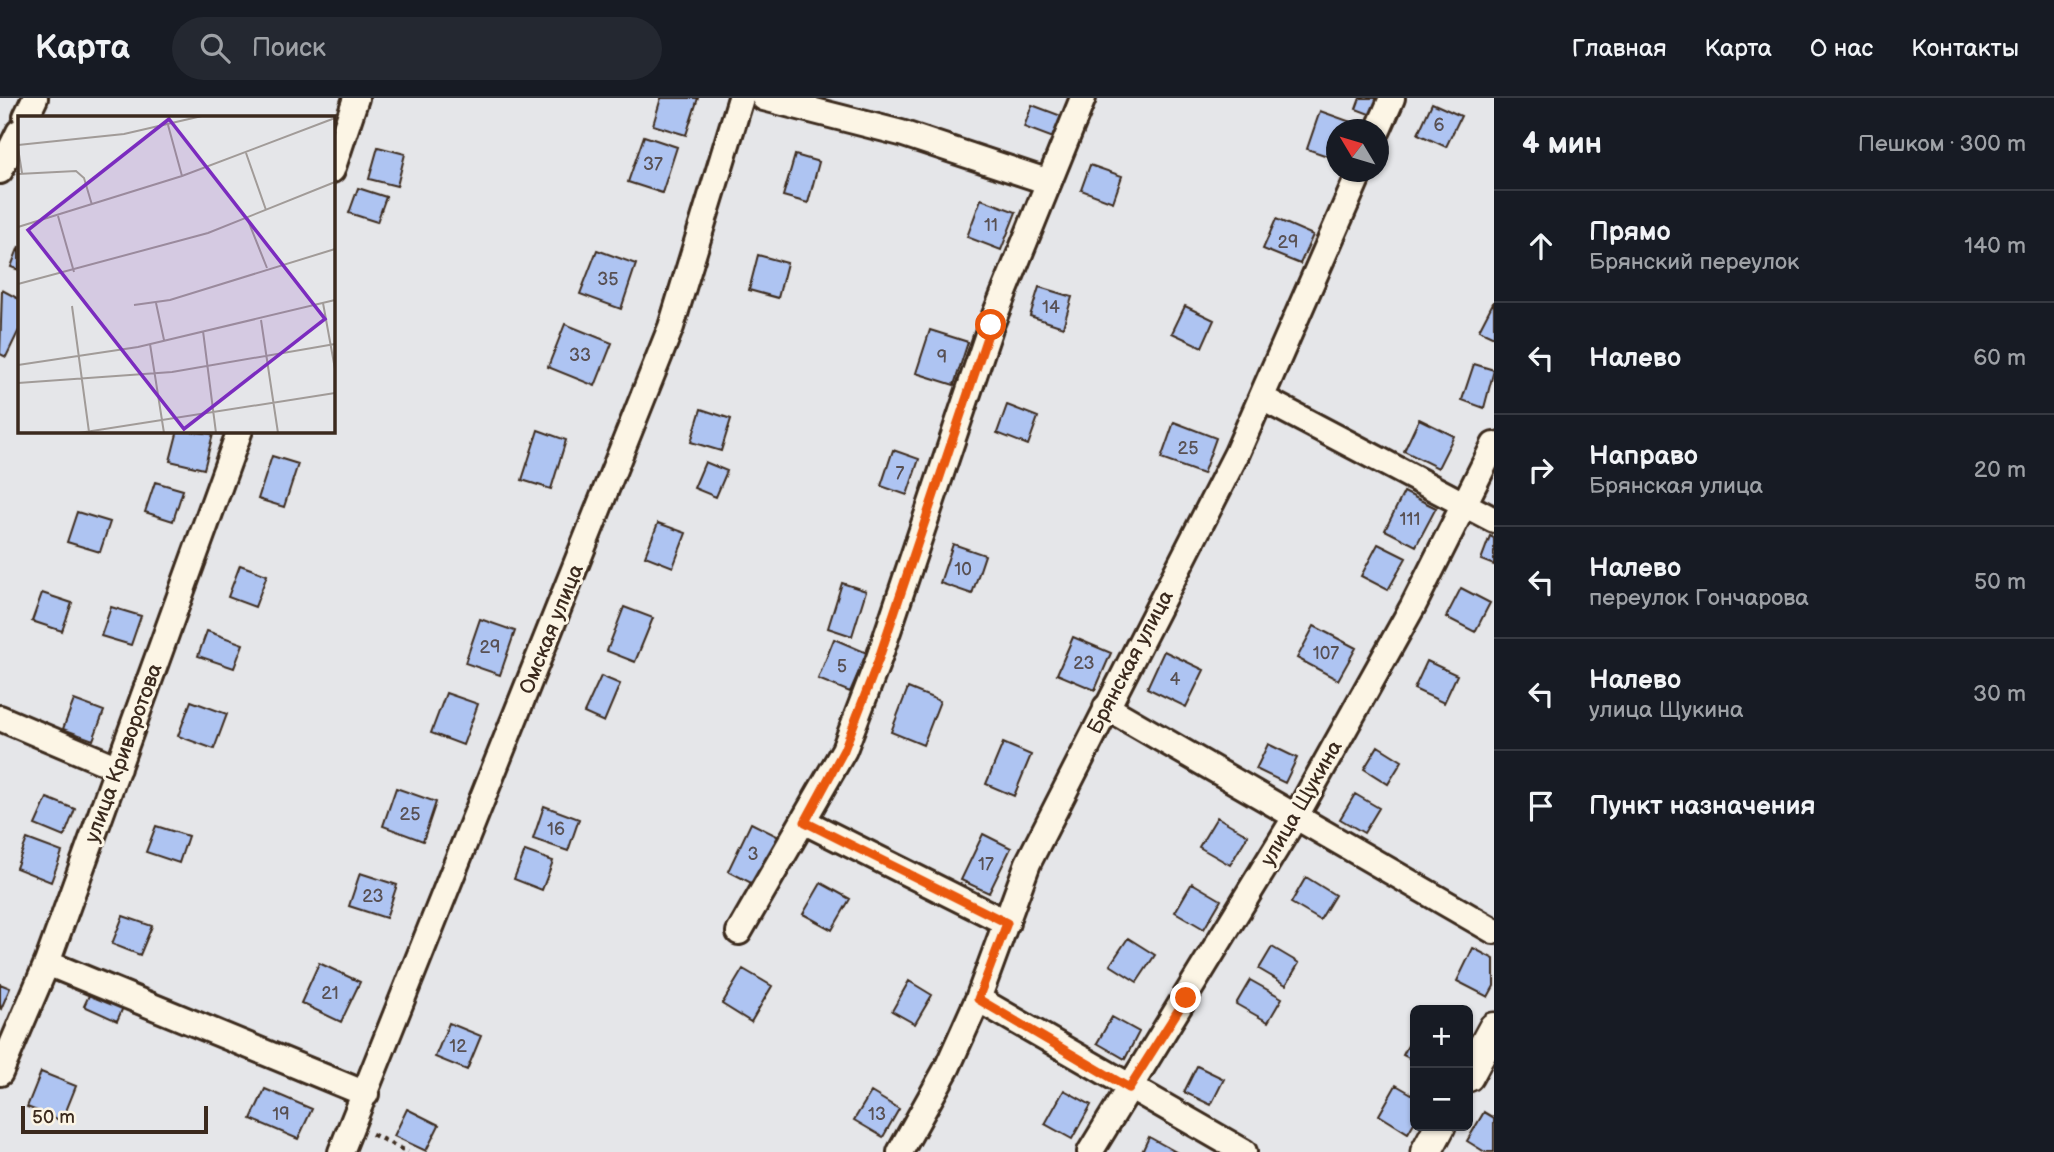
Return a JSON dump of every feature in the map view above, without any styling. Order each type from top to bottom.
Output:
[{"type":"street","points":[[26,116],[35,98]]},
{"type":"street","points":[[334,164],[356,98]]},
{"type":"street","name":"Омская улица","points":[[341,1152],[671,327],[741,98]]},
{"type":"street","points":[[764,98],[901,133],[1049,183]]},
{"type":"street","points":[[739,932],[805,822],[844,750],[878,661],[991,325],[1083,98]]},
{"type":"street","points":[[1383,119],[1392,98]]},
{"type":"street","points":[[0,171],[18,134]]},
{"type":"street","name":"Брянская улица","points":[[900,1152],[947,1068],[978,999],[1028,863],[1183,560],[1262,398],[1356,182]]},
{"type":"street","points":[[1262,398],[1494,520]]},
{"type":"street","name":"улица Криворотова","points":[[0,1073],[47,963],[239,432]]},
{"type":"street","name":"улица Щукина","points":[[1090,1152],[1296,816],[1413,606],[1494,444]]},
{"type":"street","points":[[1106,707],[1494,931]]},
{"type":"street","points":[[0,718],[118,768]]},
{"type":"street","points":[[805,822],[1007,923]]},
{"type":"street","points":[[47,963],[366,1094]]},
{"type":"street","points":[[978,999],[1244,1152]]},
{"type":"street","points":[[1472,1068],[1494,1028]]},
{"type":"street","points":[[1426,1152],[1437,1131]]},
{"type":"path","points":[[354,1125],[408,1152]]},
{"type":"building","points":[[661,98],[698,98],[686,135],[653,125]]},
{"type":"building","points":[[1360,98],[1384,98],[1377,117],[1356,109]]},
{"type":"building","points":[[1432,103],[1461,116],[1446,147],[1418,134]]},
{"type":"building","points":[[1032,105],[1064,117],[1056,139],[1024,127]]},
{"type":"building","points":[[1320,111],[1342,119],[1326,119],[1326,156],[1307,149]]},
{"type":"building","points":[[644,136],[677,147],[662,193],[628,182]]},
{"type":"building","points":[[378,147],[405,154],[397,186],[369,179]]},
{"type":"building","points":[[795,155],[819,162],[808,203],[783,196]]},
{"type":"building","points":[[1090,165],[1122,176],[1113,202],[1081,190]]},
{"type":"building","points":[[358,188],[386,197],[377,222],[349,213]]},
{"type":"building","points":[[981,199],[1016,212],[1001,250],[967,237]]},
{"type":"building","points":[[1276,219],[1313,235],[1300,264],[1263,249]]},
{"type":"building","points":[[18,249],[18,270],[11,267]]},
{"type":"building","points":[[597,250],[636,264],[621,309],[580,294]]},
{"type":"building","points":[[758,255],[787,263],[778,298],[749,290]]},
{"type":"building","points":[[1039,287],[1072,297],[1063,327],[1030,316]]},
{"type":"building","points":[[2,290],[18,298],[18,332],[6,357],[0,354]]},
{"type":"building","points":[[1494,301],[1494,337],[1479,330]]},
{"type":"building","points":[[1185,306],[1214,320],[1202,347],[1172,333]]},
{"type":"building","points":[[565,324],[612,343],[595,386],[548,367]]},
{"type":"building","points":[[930,330],[968,342],[954,385],[916,373]]},
{"type":"building","points":[[1474,364],[1494,370],[1484,408],[1462,400]]},
{"type":"building","points":[[1007,405],[1038,417],[1028,445],[997,433]]},
{"type":"building","points":[[701,409],[731,419],[721,451],[691,442]]},
{"type":"building","points":[[1419,419],[1454,436],[1438,468],[1404,451]]},
{"type":"building","points":[[1174,422],[1216,438],[1203,474],[1161,459]]},
{"type":"building","points":[[538,430],[566,440],[551,489],[522,480]]},
{"type":"building","points":[[177,432],[213,434],[204,469],[170,461]]},
{"type":"building","points":[[893,450],[919,459],[907,495],[881,486]]},
{"type":"building","points":[[272,456],[298,464],[284,507],[258,499]]},
{"type":"building","points":[[705,462],[727,471],[716,497],[694,488]]},
{"type":"building","points":[[155,482],[183,490],[173,521],[145,512]]},
{"type":"building","points":[[1404,492],[1436,508],[1416,546],[1385,530]]},
{"type":"building","points":[[77,512],[110,522],[100,552],[67,542]]},
{"type":"building","points":[[658,523],[686,533],[673,567],[645,556]]},
{"type":"building","points":[[1490,536],[1494,538],[1494,565],[1481,560]]},
{"type":"building","points":[[953,544],[985,555],[972,594],[940,583]]},
{"type":"building","points":[[1378,544],[1406,558],[1388,590],[1361,576]]},
{"type":"building","points":[[240,565],[267,575],[255,607],[228,597]]},
{"type":"building","points":[[842,583],[866,591],[852,636],[828,628]]},
{"type":"building","points":[[1461,588],[1490,603],[1475,632],[1446,617]]},
{"type":"building","points":[[42,593],[72,603],[62,631],[32,621]]},
{"type":"building","points":[[111,607],[141,616],[131,645],[101,636]]},
{"type":"building","points":[[624,607],[653,618],[635,662],[607,651]]},
{"type":"building","points":[[480,619],[515,631],[500,675],[465,663]]},
{"type":"building","points":[[1314,626],[1356,648],[1338,680],[1297,658]]},
{"type":"building","points":[[207,631],[243,644],[234,668],[198,656]]},
{"type":"building","points":[[1073,637],[1111,653],[1095,690],[1057,674]]},
{"type":"building","points":[[834,639],[867,653],[850,692],[818,679]]},
{"type":"building","points":[[1164,651],[1204,670],[1186,707],[1147,688]]},
{"type":"building","points":[[1427,661],[1457,675],[1444,703],[1414,689]]},
{"type":"building","points":[[601,676],[620,684],[604,722],[584,713]]},
{"type":"building","points":[[908,688],[940,701],[923,745],[891,732]]},
{"type":"building","points":[[446,693],[478,704],[463,745],[431,733]]},
{"type":"building","points":[[74,700],[104,711],[93,740],[63,729]]},
{"type":"building","points":[[191,701],[227,714],[214,749],[178,736]]},
{"type":"building","points":[[1003,743],[1031,755],[1014,796],[986,784]]},
{"type":"building","points":[[1268,744],[1297,758],[1285,783],[1256,769]]},
{"type":"building","points":[[1378,746],[1402,761],[1388,784],[1364,769]]},
{"type":"building","points":[[396,788],[436,802],[423,841],[383,826]]},
{"type":"building","points":[[1355,794],[1379,808],[1364,833],[1340,819]]},
{"type":"building","points":[[47,798],[75,809],[64,837],[35,825]]},
{"type":"building","points":[[544,806],[579,819],[568,851],[533,839]]},
{"type":"building","points":[[1217,817],[1248,835],[1230,865],[1199,847]]},
{"type":"building","points":[[751,823],[779,837],[755,885],[728,871]]},
{"type":"building","points":[[156,826],[188,836],[179,863],[146,852]]},
{"type":"building","points":[[983,834],[1011,848],[989,893],[961,880]]},
{"type":"building","points":[[27,839],[62,852],[51,882],[16,868]]},
{"type":"building","points":[[525,851],[553,861],[542,890],[514,879]]},
{"type":"building","points":[[360,873],[397,885],[386,918],[349,906]]},
{"type":"building","points":[[1306,877],[1335,895],[1320,920],[1291,903]]},
{"type":"building","points":[[821,883],[850,899],[832,930],[803,914]]},
{"type":"building","points":[[1192,883],[1221,900],[1204,929],[1175,912]]},
{"type":"building","points":[[123,916],[152,926],[140,955],[112,944]]},
{"type":"building","points":[[1128,938],[1155,955],[1137,982],[1110,965]]},
{"type":"building","points":[[1272,947],[1299,963],[1286,985],[1259,969]]},
{"type":"building","points":[[1473,948],[1494,959],[1494,986],[1488,997],[1457,981]]},
{"type":"building","points":[[319,963],[360,982],[341,1022],[301,1003]]},
{"type":"building","points":[[743,969],[772,986],[751,1022],[722,1004]]},
{"type":"building","points":[[1250,980],[1282,998],[1268,1022],[1236,1004]]},
{"type":"building","points":[[909,981],[932,995],[915,1024],[892,1011]]},
{"type":"building","points":[[0,984],[10,988],[1,1009],[0,1008]]},
{"type":"building","points":[[92,989],[125,1003],[117,1021],[84,1006]]},
{"type":"building","points":[[1112,1017],[1139,1032],[1125,1059],[1097,1043]]},
{"type":"building","points":[[449,1023],[481,1036],[467,1070],[435,1057]]},
{"type":"building","points":[[1410,1042],[1410,1058],[1403,1055]]},
{"type":"building","points":[[1197,1066],[1224,1079],[1211,1105],[1184,1092]]},
{"type":"building","points":[[41,1072],[76,1086],[62,1121],[27,1107]]},
{"type":"building","points":[[1396,1085],[1410,1093],[1408,1133],[1379,1115]]},
{"type":"building","points":[[265,1089],[312,1109],[298,1139],[251,1119]]},
{"type":"building","points":[[1064,1090],[1091,1105],[1072,1139],[1045,1124]]},
{"type":"building","points":[[871,1092],[899,1109],[883,1137],[854,1120]]},
{"type":"building","points":[[407,1109],[439,1125],[426,1151],[394,1136]]},
{"type":"building","points":[[1484,1112],[1494,1118],[1494,1152],[1485,1152],[1467,1141]]},
{"type":"building","points":[[1149,1137],[1176,1152],[1142,1152]]},
{"type":"route","points":[[991,325],[878,661],[844,750],[805,822],[1007,923],[978,999],[1129,1088],[1186,998]]}]
